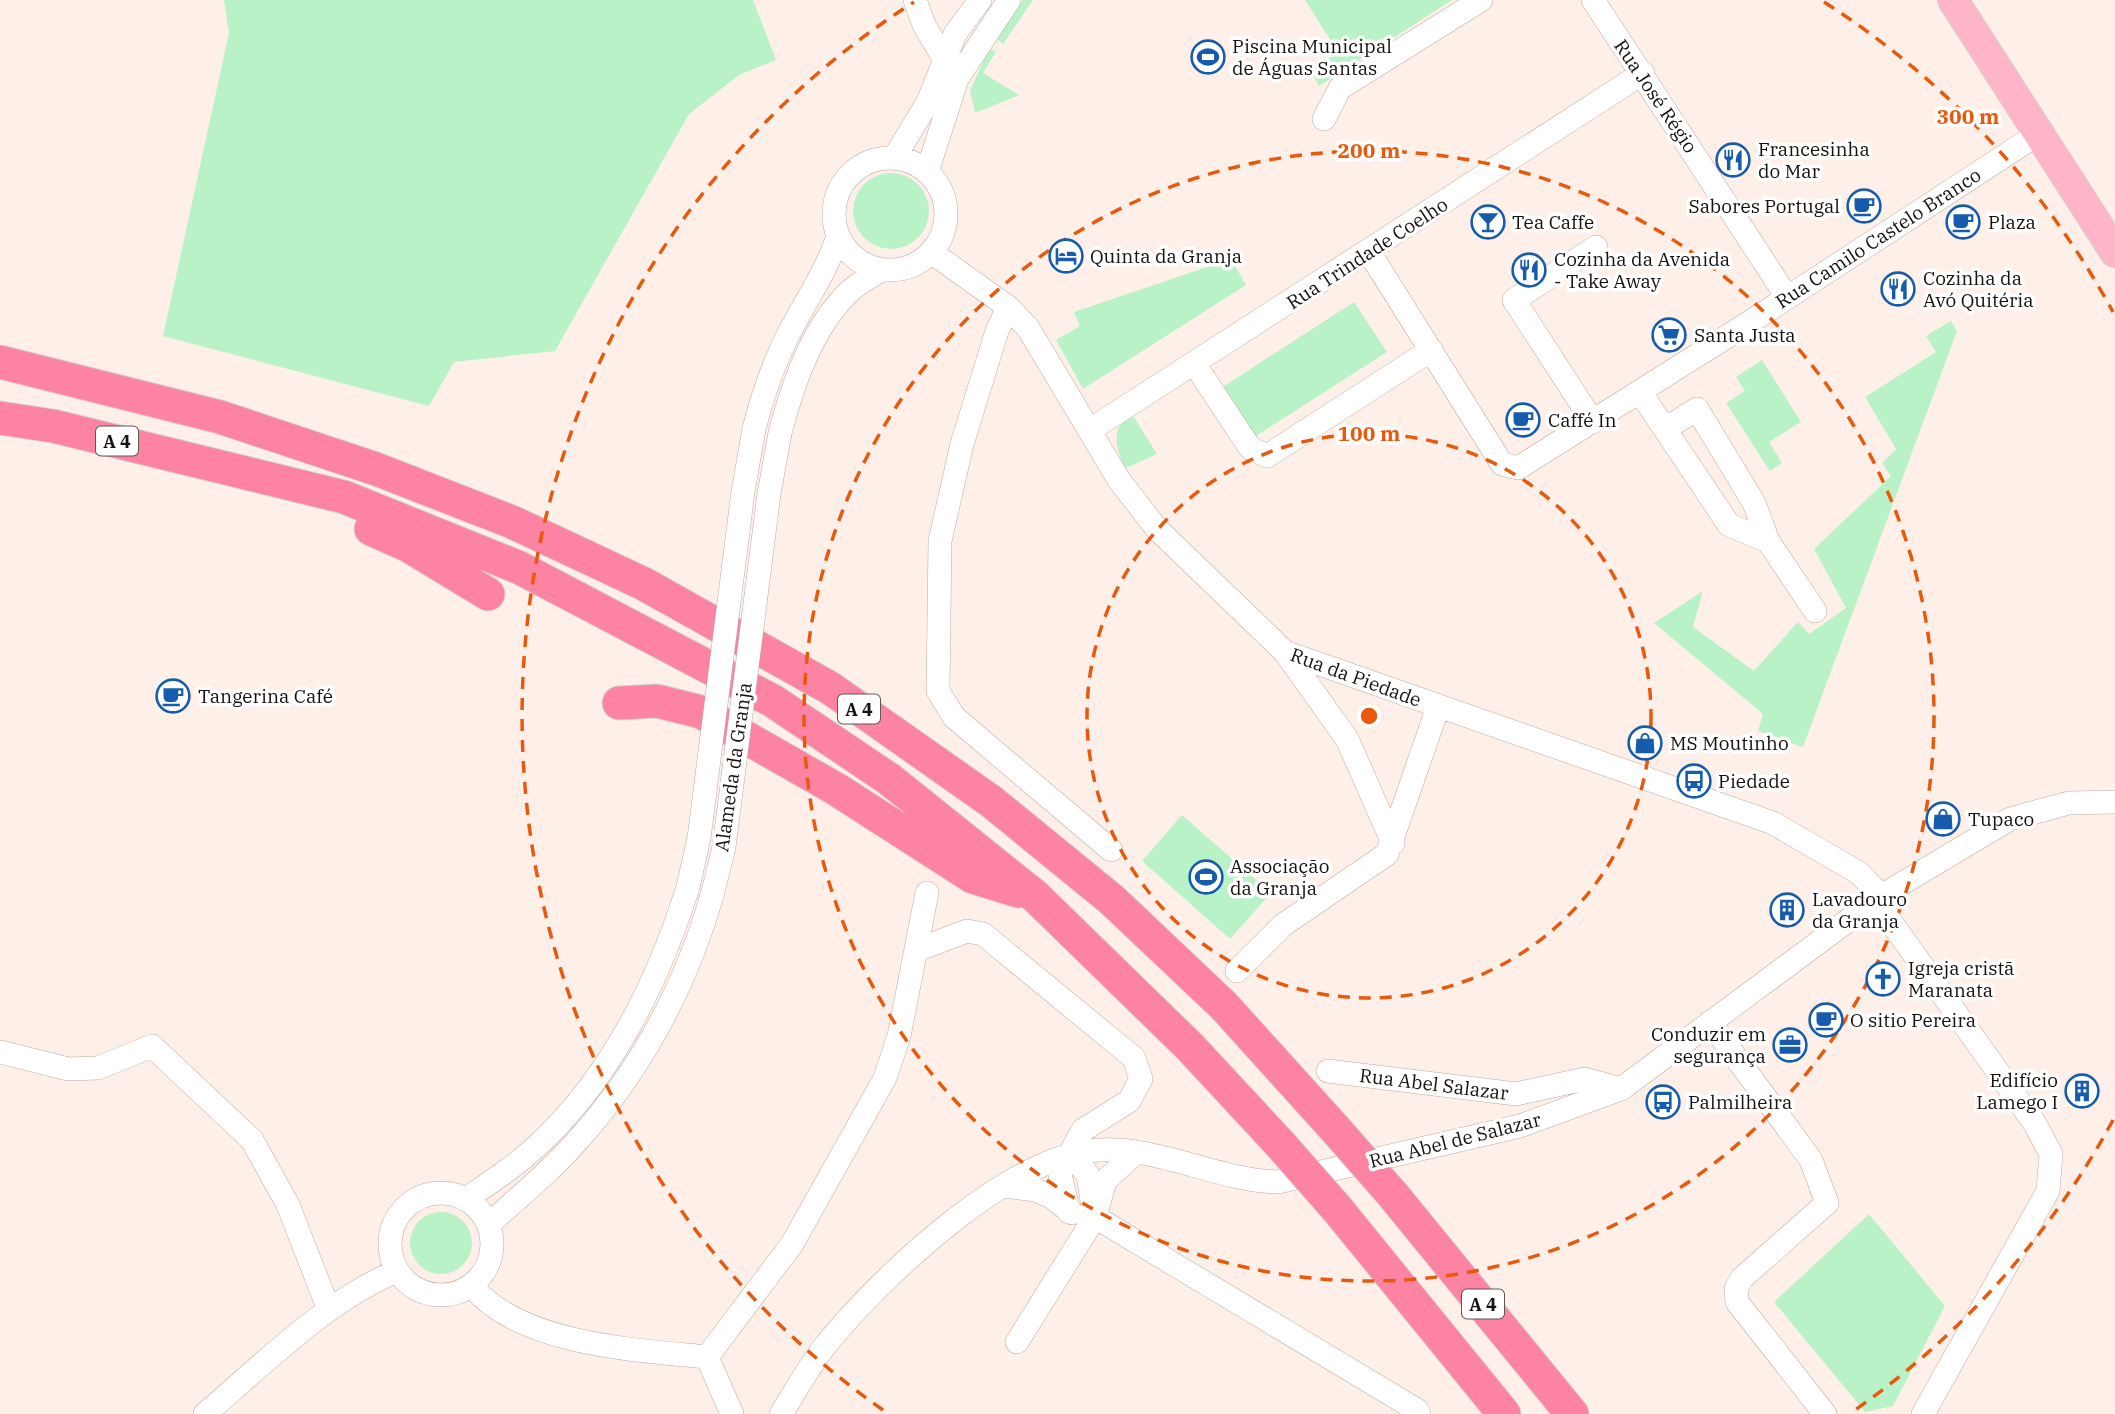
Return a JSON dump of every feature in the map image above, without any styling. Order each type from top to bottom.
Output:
[{"type":"highway","points":[[0,362],[53,378]]},
{"type":"highway","name":"A 4","points":[[0,372],[53,378],[220,417],[376,470],[500,517],[644,584],[830,688],[992,802],[1112,900],[1224,1006],[1393,1195],[1572,1414]]},
{"type":"highway","name":"A 4","points":[[0,418],[53,426],[233,469],[344,497],[391,514],[520,568],[773,701],[849,751],[1035,896],[1190,1047],[1281,1144],[1338,1210],[1504,1414]]},
{"type":"highway","points":[[233,469],[409,546],[488,594]]},
{"type":"highway","points":[[619,703],[657,701],[701,712],[836,789],[973,877],[1035,896]]},
{"type":"main road","points":[[1953,0],[2115,252]]},
{"type":"street","points":[[915,0],[924,25],[957,79]]},
{"type":"street","points":[[931,252],[941,237],[945,211],[938,186],[927,172],[911,162],[894,158],[928,102],[955,34],[979,0]]},
{"type":"street","points":[[927,172],[957,79],[1009,0]]},
{"type":"street","points":[[1324,119],[1340,88],[1481,0]]},
{"type":"street","name":"Rua José Régio","points":[[1593,0],[1787,297]]},
{"type":"street","name":"Rua Trindade Coelho","points":[[1090,430],[1643,73]]},
{"type":"street","name":"Rua Camilo Castelo Branco","points":[[1369,252],[1502,464],[1518,468],[2038,134]]},
{"type":"street","name":"Alameda da Granja","points":[[466,1199],[539,1144],[573,1108],[612,1057],[645,998],[673,935],[699,838],[743,492],[754,429],[771,372],[786,338],[829,262],[838,236],[833,217],[835,198],[844,181],[857,167],[875,160],[894,158]]},
{"type":"street","points":[[838,236],[848,252],[863,264],[882,270]]},
{"type":"street","points":[[1593,422],[1514,300],[1596,247]]},
{"type":"street","name":"Alameda da Granja","points":[[489,1224],[578,1141],[631,1075],[669,1009],[702,932],[724,847],[769,494],[780,433],[799,374],[829,317],[850,290],[882,270],[900,270],[917,263],[931,252]]},
{"type":"street","name":"Rua da Piedade","points":[[931,252],[1008,307],[1028,328],[1119,480],[1157,529],[1285,652],[1773,823],[1859,873],[1881,896]]},
{"type":"street","points":[[1008,307],[997,331],[962,443],[940,541],[938,691],[954,717],[1111,850]]},
{"type":"street","points":[[1194,363],[1250,448],[1266,456],[1431,351]]},
{"type":"street","points":[[1640,392],[1729,525],[1769,541]]},
{"type":"street","points":[[1665,429],[1697,409],[1754,503],[1769,541],[1815,611]]},
{"type":"street","points":[[1285,652],[1347,739],[1393,843]]},
{"type":"street","points":[[1237,971],[1283,925],[1387,854],[1438,707]]},
{"type":"street","name":"Rua Abel de Salazar","points":[[781,1414],[823,1349],[923,1245],[1005,1186],[1044,1163],[1071,1154],[1101,1150],[1136,1152],[1254,1181],[1298,1179],[1520,1126],[1621,1089],[1881,896],[2010,819],[2069,803],[2115,802]]},
{"type":"street","points":[[707,1357],[792,1244],[885,1078],[899,1036],[928,893]]},
{"type":"street","points":[[1881,896],[1886,915],[2035,1124],[2051,1154],[2048,1191],[1923,1414]]},
{"type":"street","points":[[917,950],[967,931],[983,934],[1134,1058],[1141,1079],[1129,1101],[1083,1130],[1060,1175],[1069,1212]]},
{"type":"street","points":[[1710,1022],[1811,1160],[1827,1203],[1741,1279],[1736,1289],[1737,1302],[1825,1414]]},
{"type":"street","points":[[0,1052],[68,1069],[98,1068],[152,1046],[252,1140],[288,1205],[329,1310]]},
{"type":"street","name":"Rua Abel Salazar","points":[[1328,1071],[1516,1094],[1585,1079],[1621,1089]]},
{"type":"street","points":[[1017,1342],[1095,1217],[1105,1181],[1112,1171],[1136,1152]]},
{"type":"street","points":[[1071,1154],[1088,1175],[1095,1217]]},
{"type":"street","points":[[1005,1186],[1035,1190],[1050,1196],[1069,1212],[1086,1218],[1095,1217],[1417,1410],[1419,1414]]},
{"type":"street","points":[[433,1193],[450,1193],[466,1199],[480,1210],[489,1224],[493,1241],[491,1258],[484,1274],[472,1286],[457,1294],[440,1296],[415,1289],[397,1271],[391,1255],[390,1239],[394,1222],[404,1208],[417,1198],[433,1193]]},
{"type":"street","points":[[205,1414],[329,1310],[359,1288],[397,1271]]},
{"type":"street","points":[[472,1286],[487,1303],[523,1321],[596,1346],[707,1357]]},
{"type":"street","points":[[707,1357],[734,1413]]},
{"type":"green space","points":[[224,0],[753,0],[776,60],[739,75],[689,114],[555,351],[454,362],[429,406],[163,336],[229,33]]},
{"type":"green space","points":[[1023,0],[1033,0],[1003,44],[996,38]]},
{"type":"green space","points":[[1305,0],[1452,0],[1319,86],[1310,71],[1338,52]]},
{"type":"green space","points":[[989,48],[996,52],[983,73],[1019,95],[975,113],[970,91]]},
{"type":"green space","points":[[891,173],[906,176],[918,184],[926,196],[929,211],[926,226],[918,238],[906,246],[891,249],[876,246],[864,238],[856,226],[853,211],[856,196],[864,184],[876,176]]},
{"type":"green space","points":[[1231,259],[1246,285],[1083,389],[1056,340],[1080,326],[1074,312]]},
{"type":"green space","points":[[1354,302],[1387,352],[1253,438],[1221,388]]},
{"type":"green space","points":[[1951,321],[1957,331],[1803,747],[1758,731],[1763,714],[1654,623],[1703,591],[1693,627],[1754,671],[1798,622],[1809,634],[1846,608],[1814,549],[1891,476],[1882,463],[1896,449],[1865,397],[1936,352],[1926,336]]},
{"type":"green space","points":[[1762,360],[1801,422],[1769,442],[1782,463],[1770,471],[1726,403],[1745,391],[1736,377]]},
{"type":"green space","points":[[1134,417],[1157,454],[1126,468],[1117,446],[1117,431],[1126,420]]},
{"type":"green space","name":"Associação da Granja","points":[[1182,815],[1271,893],[1230,939],[1142,861]]},
{"type":"green space","points":[[435,1212],[447,1212],[463,1221],[470,1231],[470,1255],[463,1265],[447,1274],[435,1274],[424,1269],[415,1260],[410,1249],[410,1237],[415,1226],[424,1217]]},
{"type":"green space","points":[[1869,1214],[1945,1306],[1893,1406],[1865,1412],[1774,1302]]},
{"type":"place","name":"Piscina Municipal de Águas Santas","points":[[1208,57]]},
{"type":"place","name":"Francesinha do Mar","points":[[1733,160]]},
{"type":"place","name":"Sabores Portugal","points":[[1864,206]]},
{"type":"place","name":"Tea Caffe","points":[[1488,222]]},
{"type":"place","name":"Plaza","points":[[1963,222]]},
{"type":"place","name":"Quinta da Granja","points":[[1066,256]]},
{"type":"place","name":"Cozinha da Avenida - Take Away","points":[[1529,270]]},
{"type":"place","name":"Cozinha da Avó Quitéria","points":[[1898,289]]},
{"type":"place","name":"Santa Justa","points":[[1669,335]]},
{"type":"place","name":"Caffé In","points":[[1523,420]]},
{"type":"place","name":"Tangerina Café","points":[[173,696]]},
{"type":"place","name":"MS Moutinho","points":[[1645,743]]},
{"type":"place","name":"Piedade","points":[[1694,781]]},
{"type":"place","name":"Tupaco","points":[[1943,819]]},
{"type":"place","name":"Associação da Granja","points":[[1206,877]]},
{"type":"place","name":"Lavadouro da Granja","points":[[1787,910]]},
{"type":"place","name":"Igreja cristã Maranata","points":[[1883,979]]},
{"type":"place","name":"O sitio Pereira","points":[[1826,1020]]},
{"type":"place","name":"Conduzir em segurança","points":[[1790,1045]]},
{"type":"place","name":"Edifício Lamego I","points":[[2082,1091]]},
{"type":"place","name":"Palmilheira","points":[[1663,1102]]}]
